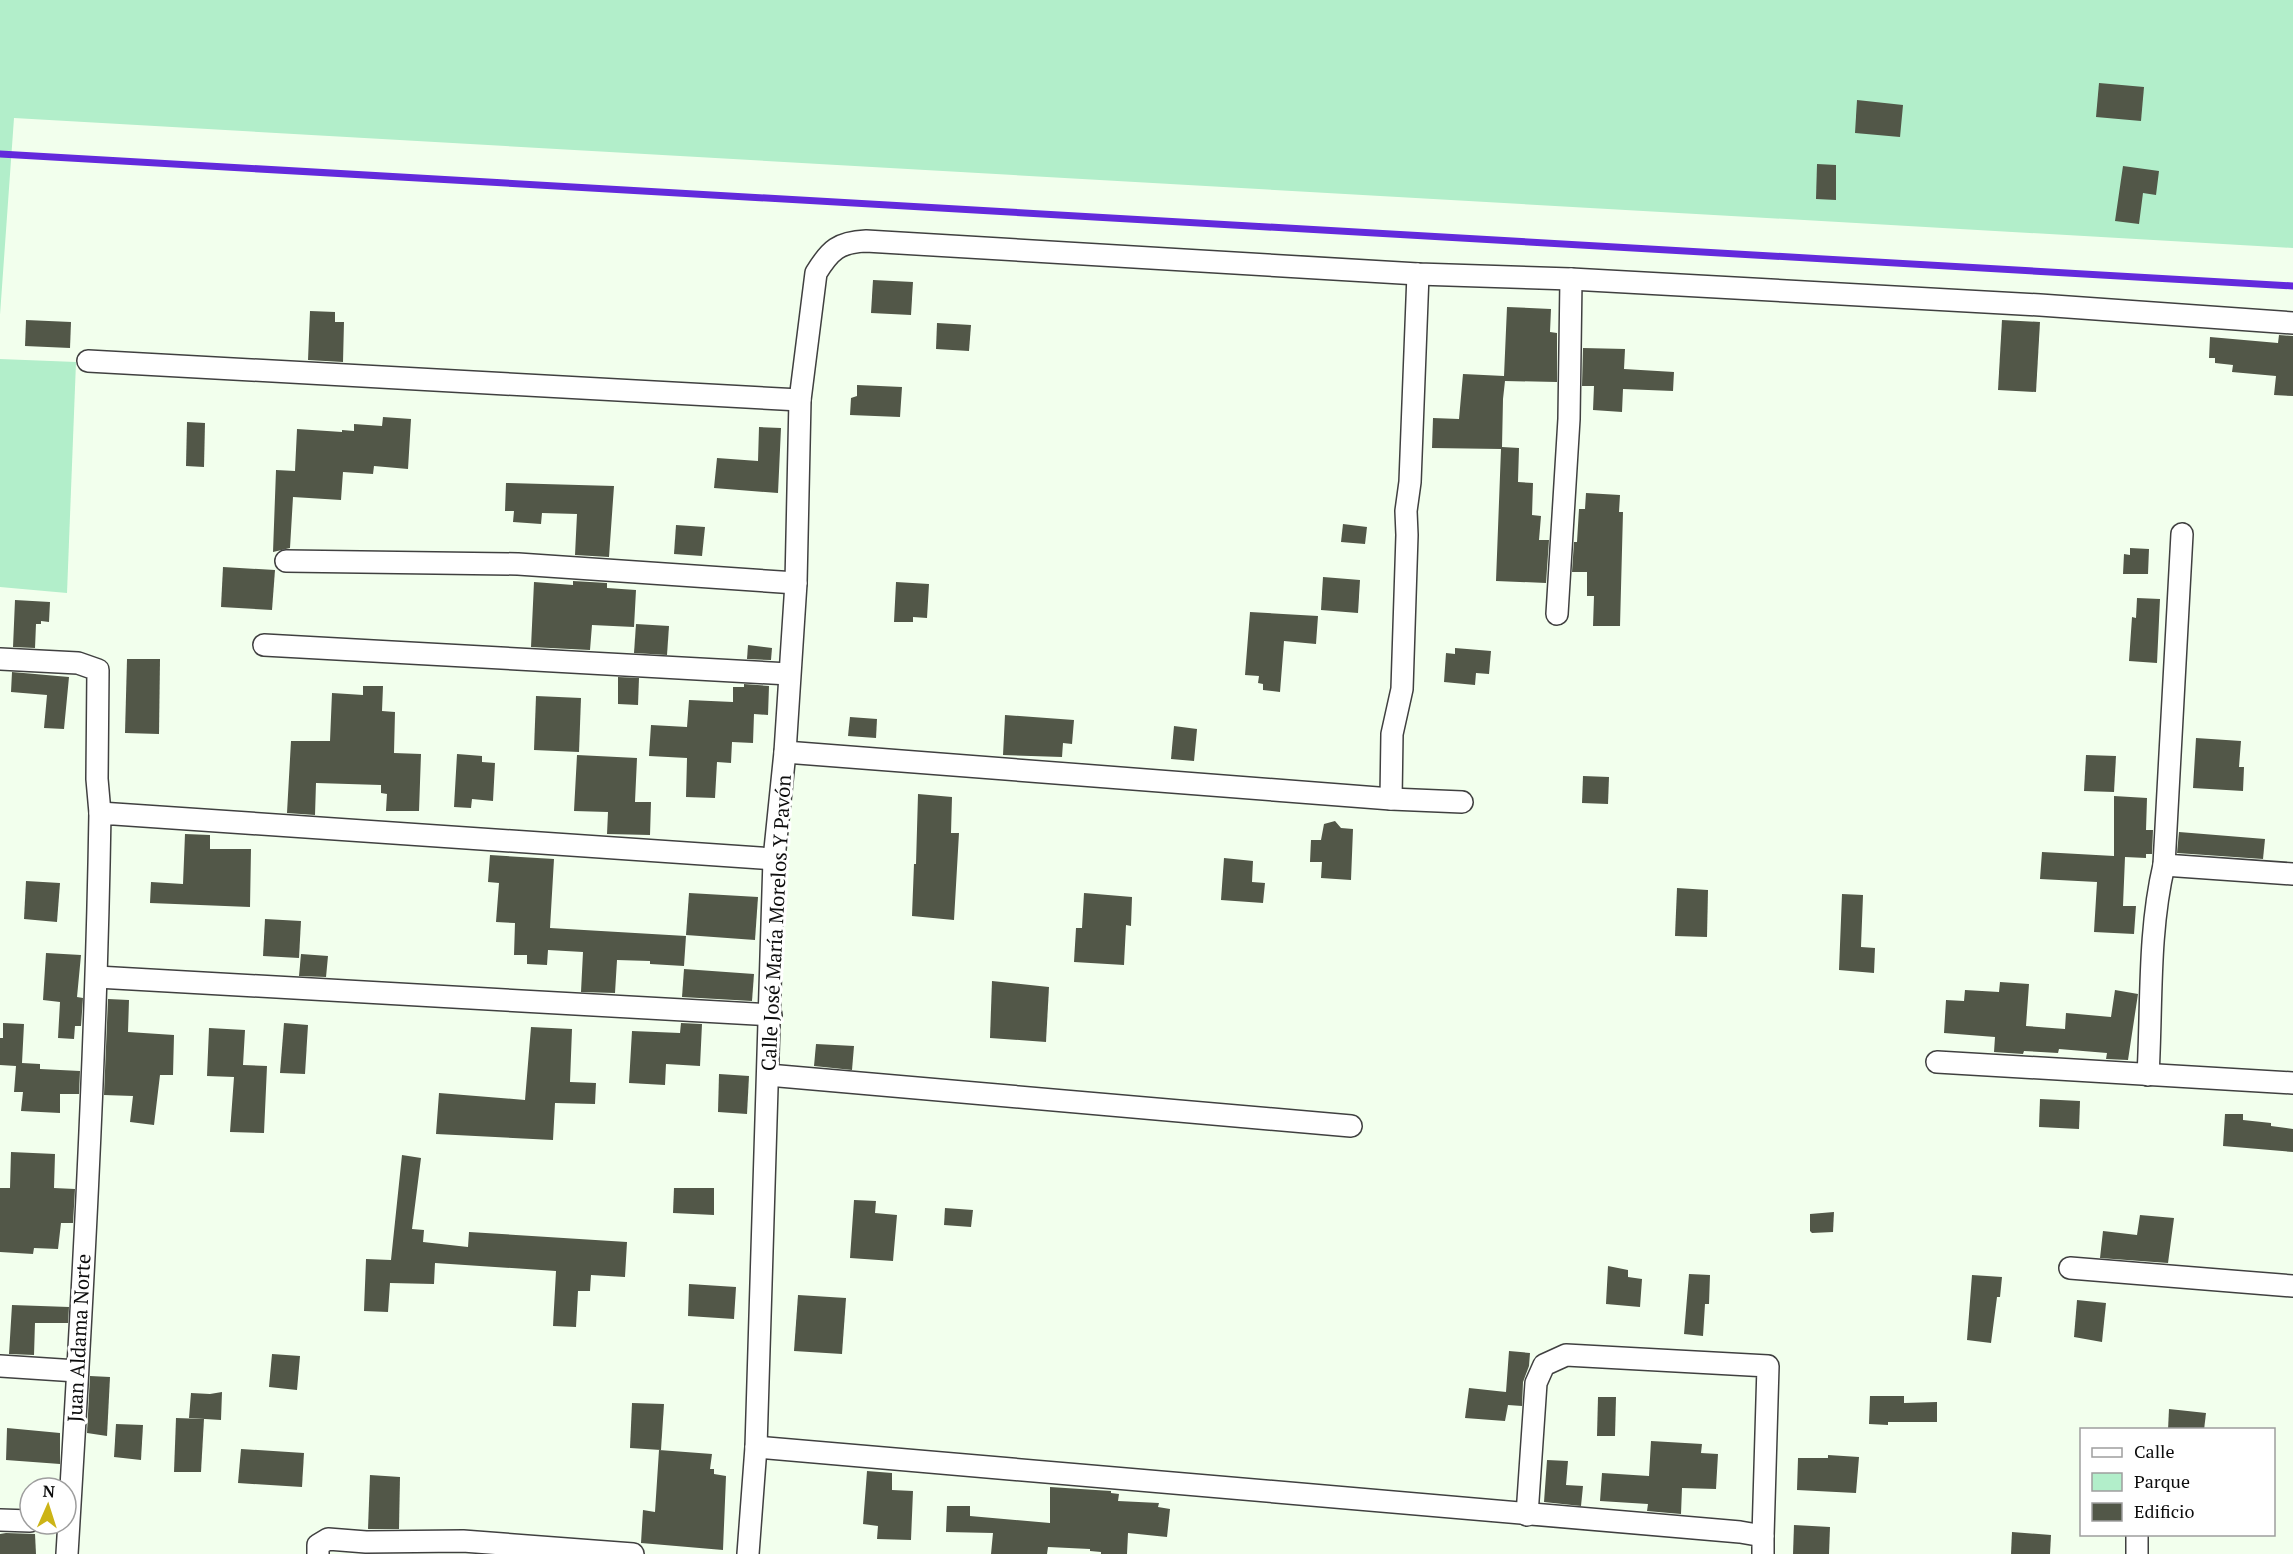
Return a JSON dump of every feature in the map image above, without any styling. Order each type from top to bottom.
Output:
[{"type":"street","name":"Calle José María Morelos Y Pavón","points":[[748,1554],[756,1447],[774,859],[796,583],[800,400],[816,273],[824,260],[838,246],[866,241],[1418,273]]},
{"type":"street","points":[[1391,799],[1392,734],[1402,689],[1406,511],[1410,482],[1418,273],[1570,279],[2028,305],[2293,323]]},
{"type":"street","points":[[1557,614],[1569,419],[1570,279]]},
{"type":"street","points":[[88,361],[800,400]]},
{"type":"street","points":[[2148,1075],[2154,926],[2164,865],[2182,534]]},
{"type":"street","points":[[286,561],[518,564],[796,583]]},
{"type":"street","points":[[264,645],[789,674]]},
{"type":"street","name":"Juan Aldama Norte","points":[[0,659],[78,663],[98,670],[97,779],[100,813],[97,977],[70,1476]]},
{"type":"street","points":[[784,753],[1391,799],[1462,802]]},
{"type":"street","points":[[100,813],[774,859]]},
{"type":"street","points":[[2164,865],[2293,874]]},
{"type":"street","points":[[97,977],[771,1015]]},
{"type":"street","points":[[1937,1062],[2293,1083]]},
{"type":"street","points":[[768,1075],[1351,1126]]},
{"type":"street","points":[[2070,1268],[2293,1286]]},
{"type":"street","points":[[756,1447],[1527,1515],[1763,1545],[1768,1366],[1566,1355],[1544,1365],[1536,1383],[1527,1515]]},
{"type":"street","points":[[0,1366],[77,1371]]},
{"type":"street","points":[[0,1520],[18,1521]]},
{"type":"street","name":"Juan Aldama Norte","points":[[67,1536],[67,1554]]},
{"type":"street","points":[[2137,1554],[2138,1536]]},
{"type":"street","points":[[318,1554],[318,1545],[328,1539],[366,1542],[463,1541],[633,1554]]},
{"type":"green space","points":[[0,0],[2293,0],[2293,248],[14,118],[0,315]]},
{"type":"green space","points":[[0,359],[76,362],[67,593],[0,587]]},
{"type":"building","points":[[2099,83],[2144,87],[2141,121],[2096,117]]},
{"type":"building","points":[[1857,100],[1903,105],[1900,137],[1855,133]]},
{"type":"building","points":[[1817,164],[1836,165],[1836,200],[1816,199]]},
{"type":"building","points":[[2123,166],[2159,171],[2156,195],[2143,193],[2139,224],[2115,221]]},
{"type":"building","points":[[873,280],[913,282],[911,315],[871,313]]},
{"type":"building","points":[[1507,307],[1551,309],[1550,332],[1557,333],[1557,382],[1505,381],[1503,399],[1502,447],[1519,448],[1518,482],[1533,483],[1532,515],[1541,516],[1539,540],[1549,540],[1546,583],[1496,581],[1501,449],[1432,448],[1433,418],[1459,419],[1463,374],[1504,376]]},
{"type":"building","points":[[310,311],[335,312],[335,322],[344,322],[343,362],[308,360]]},
{"type":"building","points":[[26,320],[71,322],[70,348],[25,346]]},
{"type":"building","points":[[2002,320],[2040,322],[2036,392],[1998,390]]},
{"type":"building","points":[[937,323],[971,325],[969,351],[936,349]]},
{"type":"building","points":[[2279,335],[2293,336],[2293,396],[2274,395],[2276,376],[2232,372],[2233,365],[2215,363],[2215,358],[2209,358],[2210,337],[2278,343]]},
{"type":"building","points":[[1583,348],[1625,349],[1624,369],[1674,372],[1673,391],[1623,389],[1622,412],[1593,410],[1594,386],[1582,386]]},
{"type":"building","points":[[857,385],[902,387],[900,417],[850,415],[851,398],[857,396]]},
{"type":"building","points":[[383,417],[411,419],[408,469],[374,466],[373,474],[343,472],[341,500],[293,497],[290,548],[273,552],[276,470],[295,471],[297,429],[354,431],[354,424],[382,426]]},
{"type":"building","points":[[187,422],[205,423],[204,467],[186,466]]},
{"type":"building","points":[[759,427],[781,428],[778,493],[714,488],[717,458],[758,461]]},
{"type":"building","points":[[506,483],[614,486],[609,557],[575,555],[577,514],[542,513],[541,524],[513,522],[514,511],[505,511]]},
{"type":"building","points":[[1586,493],[1620,495],[1619,512],[1623,512],[1620,626],[1593,626],[1594,596],[1587,596],[1587,572],[1572,572],[1579,509],[1585,509]]},
{"type":"building","points":[[1343,524],[1367,527],[1365,544],[1341,542]]},
{"type":"building","points":[[676,525],[705,527],[702,556],[674,554]]},
{"type":"building","points":[[2130,548],[2149,549],[2148,574],[2123,574],[2124,554],[2130,555]]},
{"type":"building","points":[[223,567],[275,570],[272,610],[221,607]]},
{"type":"building","points":[[1323,577],[1360,580],[1358,613],[1321,610]]},
{"type":"building","points":[[573,581],[607,583],[607,588],[636,590],[634,627],[592,625],[590,650],[531,647],[534,582],[573,585]]},
{"type":"building","points":[[896,582],[929,584],[927,618],[913,617],[913,622],[894,622]]},
{"type":"building","points":[[2137,598],[2160,599],[2157,663],[2129,661],[2132,617],[2136,618]]},
{"type":"building","points":[[15,600],[50,602],[49,622],[41,621],[41,624],[36,624],[35,648],[13,647]]},
{"type":"building","points":[[1250,612],[1318,616],[1316,644],[1284,641],[1280,692],[1263,690],[1263,684],[1258,683],[1259,676],[1245,675]]},
{"type":"building","points":[[636,624],[669,626],[667,655],[634,653]]},
{"type":"building","points":[[748,645],[772,648],[771,660],[747,659]]},
{"type":"building","points":[[1455,648],[1491,651],[1489,674],[1476,673],[1475,685],[1444,682],[1446,653],[1455,654]]},
{"type":"building","points":[[127,659],[160,659],[159,734],[125,733]]},
{"type":"building","points":[[12,672],[69,677],[64,729],[44,728],[47,695],[11,692]]},
{"type":"building","points":[[618,677],[639,678],[638,705],[618,704]]},
{"type":"building","points":[[744,684],[769,686],[768,715],[754,714],[753,743],[732,742],[731,763],[717,762],[715,798],[686,797],[687,758],[649,756],[651,725],[687,727],[689,700],[733,702],[733,687],[744,687]]},
{"type":"building","points":[[363,686],[383,686],[382,711],[395,712],[394,753],[421,754],[419,811],[386,811],[387,794],[381,793],[381,785],[316,783],[315,815],[287,813],[291,741],[330,741],[332,693],[363,695]]},
{"type":"building","points":[[536,696],[581,698],[579,752],[534,750]]},
{"type":"building","points":[[1005,715],[1074,720],[1072,744],[1063,743],[1062,757],[1003,755]]},
{"type":"building","points":[[850,717],[877,719],[876,738],[848,736]]},
{"type":"building","points":[[1174,726],[1197,729],[1194,761],[1171,759]]},
{"type":"building","points":[[2196,738],[2241,741],[2239,767],[2244,767],[2243,791],[2193,788]]},
{"type":"building","points":[[457,754],[482,756],[482,762],[495,763],[493,801],[472,799],[471,808],[454,807]]},
{"type":"building","points":[[577,755],[637,758],[635,802],[651,802],[650,835],[607,834],[608,812],[574,811]]},
{"type":"building","points":[[2086,755],[2116,756],[2114,792],[2084,791]]},
{"type":"building","points":[[1583,776],[1609,777],[1608,804],[1582,803]]},
{"type":"building","points":[[918,794],[952,797],[951,833],[959,833],[954,920],[912,916]]},
{"type":"building","points":[[2114,796],[2147,798],[2146,830],[2153,830],[2152,854],[2146,854],[2146,858],[2125,857],[2123,906],[2136,906],[2134,934],[2094,932],[2097,882],[2040,879],[2042,852],[2114,856]]},
{"type":"building","points":[[1335,821],[1341,828],[1353,829],[1351,880],[1321,878],[1322,862],[1310,862],[1311,840],[1321,840],[1324,824]]},
{"type":"building","points":[[2179,832],[2265,839],[2263,859],[2177,853]]},
{"type":"building","points":[[185,834],[210,835],[210,849],[251,849],[250,907],[150,903],[151,882],[183,884]]},
{"type":"building","points":[[490,855],[554,859],[550,928],[686,936],[684,966],[650,964],[650,961],[617,960],[615,993],[581,992],[583,952],[548,950],[547,965],[527,964],[527,955],[514,955],[515,923],[496,922],[499,883],[488,882]]},
{"type":"building","points":[[1224,858],[1253,861],[1252,882],[1265,883],[1263,903],[1221,900]]},
{"type":"building","points":[[26,881],[60,883],[57,922],[24,919]]},
{"type":"building","points":[[1677,888],[1708,890],[1707,937],[1675,936]]},
{"type":"building","points":[[689,893],[758,897],[755,940],[686,935]]},
{"type":"building","points":[[1084,893],[1132,897],[1131,926],[1126,925],[1124,965],[1074,962],[1076,928],[1082,928]]},
{"type":"building","points":[[1842,894],[1863,895],[1861,947],[1875,948],[1874,973],[1839,970]]},
{"type":"building","points":[[265,919],[301,921],[299,958],[263,956]]},
{"type":"building","points":[[46,953],[81,955],[77,997],[83,998],[81,1026],[75,1026],[74,1039],[58,1038],[60,1002],[43,1000]]},
{"type":"building","points":[[301,954],[328,956],[326,977],[299,976]]},
{"type":"building","points":[[684,969],[754,974],[752,1001],[682,997]]},
{"type":"building","points":[[992,981],[1049,987],[1046,1042],[990,1038]]},
{"type":"building","points":[[2000,982],[2029,984],[2026,1026],[2065,1029],[2066,1013],[2111,1017],[2115,990],[2138,994],[2128,1060],[2106,1059],[2107,1053],[2059,1049],[2058,1053],[1994,1052],[1995,1037],[1944,1033],[1946,1000],[1964,1001],[1965,990],[1999,992]]},
{"type":"building","points":[[108,999],[129,1000],[128,1032],[174,1035],[173,1075],[160,1075],[154,1125],[130,1122],[133,1096],[104,1095]]},
{"type":"building","points":[[3,1023],[24,1024],[22,1063],[40,1064],[40,1069],[80,1071],[79,1094],[60,1094],[60,1113],[21,1111],[23,1092],[14,1092],[16,1066],[0,1065],[0,1038],[3,1038]]},
{"type":"building","points":[[284,1023],[308,1025],[305,1074],[280,1073]]},
{"type":"building","points":[[681,1023],[702,1024],[700,1066],[666,1064],[665,1085],[629,1083],[632,1031],[680,1033]]},
{"type":"building","points":[[531,1027],[572,1029],[570,1082],[596,1083],[595,1104],[555,1103],[553,1140],[436,1134],[439,1093],[525,1100]]},
{"type":"building","points":[[209,1028],[245,1030],[243,1065],[267,1066],[264,1133],[230,1132],[234,1077],[207,1076]]},
{"type":"building","points":[[816,1044],[854,1046],[852,1070],[814,1066]]},
{"type":"building","points":[[719,1074],[749,1076],[747,1114],[718,1112]]},
{"type":"building","points":[[2040,1099],[2080,1101],[2079,1129],[2039,1127]]},
{"type":"building","points":[[2225,1114],[2243,1114],[2243,1120],[2271,1123],[2271,1126],[2293,1129],[2293,1152],[2223,1146]]},
{"type":"building","points":[[11,1152],[55,1154],[54,1188],[75,1189],[73,1223],[61,1223],[58,1249],[34,1248],[33,1254],[0,1252],[0,1188],[10,1188]]},
{"type":"building","points":[[402,1155],[421,1158],[412,1229],[424,1230],[423,1242],[468,1247],[469,1232],[627,1242],[625,1277],[591,1275],[590,1291],[578,1291],[576,1327],[553,1326],[556,1271],[435,1263],[434,1284],[390,1283],[388,1312],[364,1311],[366,1259],[391,1260]]},
{"type":"building","points":[[674,1188],[714,1188],[714,1215],[673,1213]]},
{"type":"building","points":[[854,1200],[876,1201],[875,1213],[897,1215],[893,1261],[850,1258]]},
{"type":"building","points":[[945,1208],[973,1210],[971,1227],[944,1225]]},
{"type":"building","points":[[1834,1212],[1833,1232],[1812,1233],[1810,1231],[1810,1214]]},
{"type":"building","points":[[2140,1215],[2174,1218],[2168,1263],[2100,1258],[2103,1231],[2137,1235]]},
{"type":"building","points":[[1608,1266],[1628,1270],[1628,1277],[1642,1279],[1640,1307],[1606,1304]]},
{"type":"building","points":[[1689,1274],[1710,1275],[1709,1304],[1705,1304],[1703,1336],[1684,1334]]},
{"type":"building","points":[[1972,1275],[2002,1277],[1991,1343],[1967,1340]]},
{"type":"building","points":[[689,1284],[736,1287],[734,1319],[688,1316]]},
{"type":"building","points":[[798,1295],[846,1298],[842,1354],[794,1351]]},
{"type":"building","points":[[2077,1300],[2106,1303],[2102,1342],[2074,1337]]},
{"type":"building","points":[[12,1305],[69,1307],[68,1323],[35,1323],[34,1355],[9,1354]]},
{"type":"building","points":[[1509,1351],[1530,1353],[1529,1366],[1523,1382],[1522,1406],[1508,1405],[1505,1421],[1465,1418],[1469,1388],[1506,1392]]},
{"type":"building","points":[[272,1354],[300,1356],[297,1390],[269,1387]]},
{"type":"building","points":[[90,1376],[110,1377],[107,1436],[87,1433]]},
{"type":"building","points":[[222,1392],[221,1420],[189,1418],[191,1393]]},
{"type":"building","points":[[1870,1396],[1904,1396],[1904,1403],[1937,1402],[1937,1422],[1869,1424]]},
{"type":"building","points":[[1598,1397],[1616,1397],[1615,1436],[1597,1436]]},
{"type":"building","points":[[632,1403],[664,1404],[661,1450],[630,1448]]},
{"type":"building","points":[[2169,1409],[2206,1413],[2204,1428],[2168,1428]]},
{"type":"building","points":[[176,1418],[204,1419],[201,1472],[174,1472]]},
{"type":"building","points":[[116,1424],[143,1425],[141,1460],[114,1457]]},
{"type":"building","points":[[7,1428],[60,1433],[60,1464],[6,1460]]},
{"type":"building","points":[[1651,1441],[1702,1444],[1701,1453],[1718,1454],[1716,1489],[1682,1488],[1681,1514],[1647,1511],[1648,1504],[1600,1501],[1602,1473],[1649,1476]]},
{"type":"building","points":[[241,1449],[304,1453],[302,1487],[238,1483]]},
{"type":"building","points":[[659,1450],[712,1454],[710,1469],[714,1469],[714,1474],[726,1476],[723,1550],[641,1543],[643,1510],[655,1512]]},
{"type":"building","points":[[1828,1455],[1859,1457],[1856,1493],[1797,1490],[1798,1458],[1828,1458]]},
{"type":"building","points":[[1547,1460],[1568,1461],[1566,1485],[1583,1486],[1581,1506],[1544,1502]]},
{"type":"building","points":[[867,1471],[892,1473],[892,1490],[913,1491],[911,1540],[877,1539],[878,1526],[863,1524]]},
{"type":"building","points":[[370,1475],[400,1477],[399,1529],[368,1529]]},
{"type":"building","points":[[1050,1487],[1111,1491],[1111,1493],[1119,1494],[1118,1501],[1159,1503],[1158,1507],[1170,1509],[1167,1537],[1128,1533],[1127,1554],[1101,1554],[1101,1552],[1090,1551],[1090,1549],[1048,1547],[1047,1554],[991,1554],[993,1533],[946,1532],[947,1506],[970,1506],[970,1516],[1050,1523]]},
{"type":"building","points":[[1794,1525],[1830,1527],[1829,1554],[1793,1554]]},
{"type":"building","points":[[2012,1532],[2051,1535],[2050,1554],[2011,1554]]},
{"type":"building","points":[[0,1534],[35,1536],[36,1554],[0,1554]]},
{"type":"waterway","points":[[0,154],[2293,286]]}]
